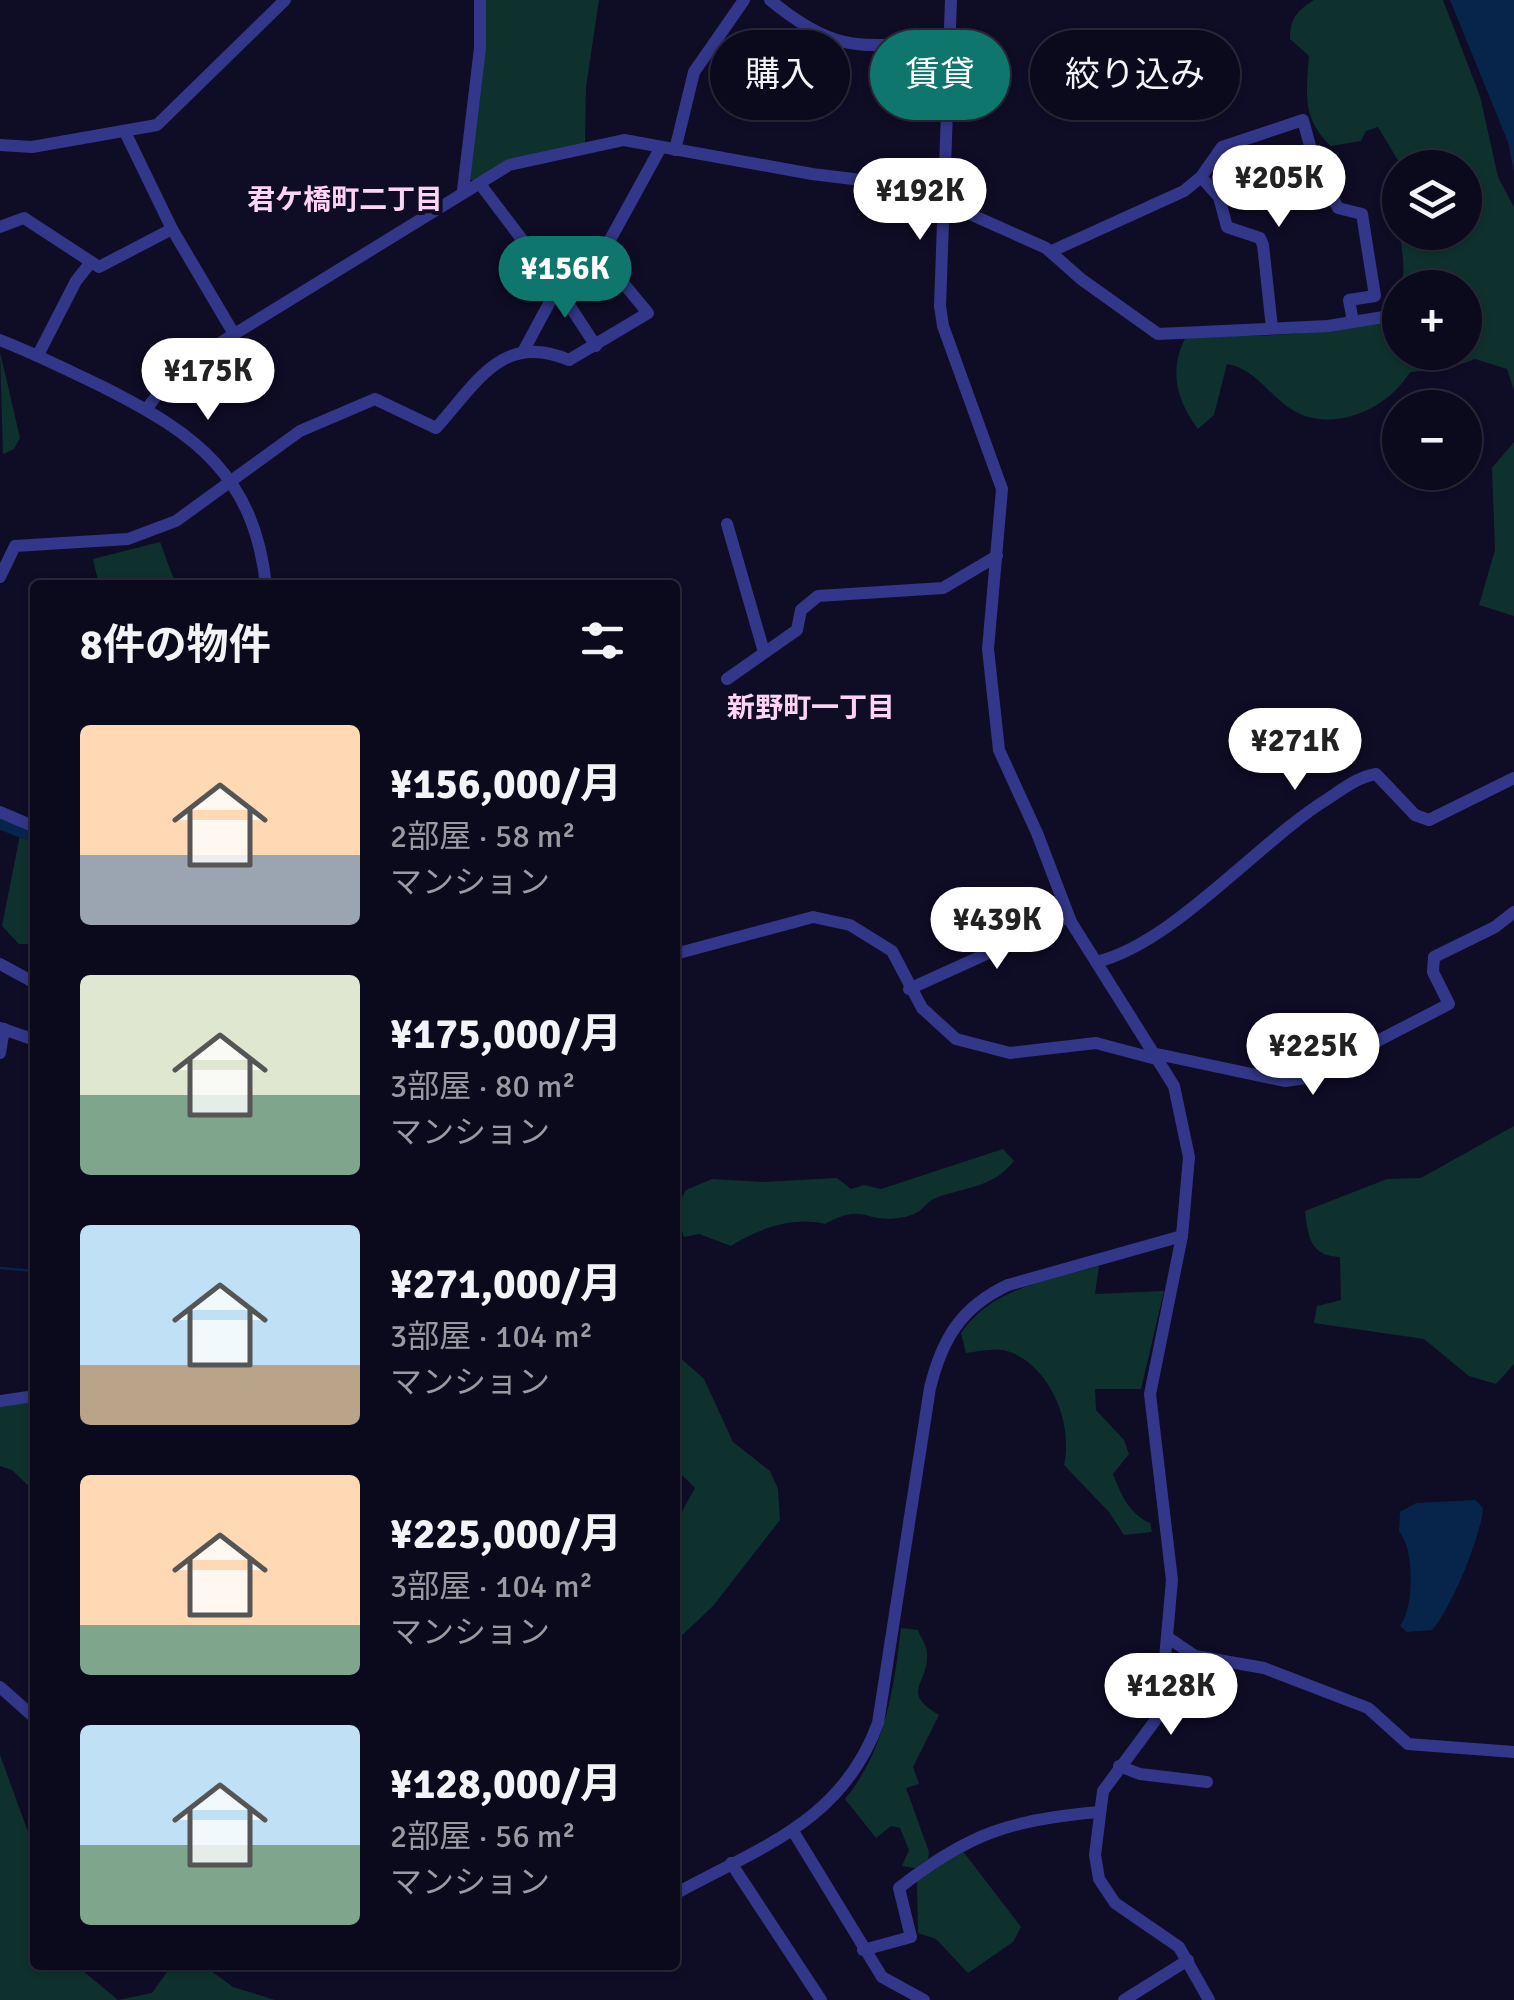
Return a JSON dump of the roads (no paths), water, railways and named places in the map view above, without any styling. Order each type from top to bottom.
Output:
[{"type":"street","points":[[0,145],[32,147],[126,134],[168,118],[285,0]]},
{"type":"street","points":[[464,190],[480,48],[480,0]]},
{"type":"street","points":[[0,577],[15,546],[128,540],[176,522],[300,431],[375,399],[436,428],[499,359],[524,350],[549,351],[569,360],[648,313],[604,260],[611,238],[668,148],[694,72],[744,0]]},
{"type":"street","points":[[770,0],[831,42],[870,44]]},
{"type":"street","points":[[951,0],[951,30]]},
{"type":"street","points":[[947,120],[940,286],[943,326],[999,475],[1003,514],[988,649],[999,750],[1037,832],[1068,917],[1174,1086],[1189,1158],[1182,1236],[1150,1394],[1172,1580],[1170,1639],[1160,1714],[1103,1792],[1095,1855],[1099,1879],[1115,1903],[1134,1920],[1162,1932],[1188,1960],[1209,2000]]},
{"type":"street","points":[[1052,252],[1184,190],[1201,177],[1222,148],[1303,120],[1328,192],[1338,208],[1362,214],[1376,296],[1349,300],[1353,322]]},
{"type":"street","points":[[126,134],[172,229],[234,334]]},
{"type":"street","points":[[148,407],[181,368],[382,246],[464,190],[509,165],[624,140],[943,196],[1052,252],[1081,279],[1158,334],[1353,322],[1382,317]]},
{"type":"street","points":[[1201,177],[1219,197],[1228,227],[1260,238],[1264,245],[1272,328]]},
{"type":"street","points":[[480,184],[552,279],[596,346]]},
{"type":"street","points":[[0,228],[24,218],[99,267],[118,261],[172,229]]},
{"type":"street","points":[[38,354],[76,280],[91,262]]},
{"type":"street","points":[[524,350],[554,294],[552,279]]},
{"type":"street","points":[[0,340],[148,407],[190,436],[231,481],[249,517],[265,580]]},
{"type":"street","points":[[727,524],[764,652]]},
{"type":"street","points":[[726,679],[797,630],[801,610],[818,596],[942,588],[997,556]]},
{"type":"street","points":[[1096,962],[1168,924],[1296,818],[1358,778],[1376,774],[1415,814],[1429,820],[1514,778]]},
{"type":"street","points":[[0,812],[30,825]]},
{"type":"street","points":[[680,953],[813,917],[850,925],[877,940],[892,952],[909,989],[938,1026],[977,1048],[1010,1053],[1096,1042],[1285,1081],[1306,1078],[1449,1004],[1433,972],[1434,957],[1495,928],[1514,912]]},
{"type":"street","points":[[909,989],[1068,917]]},
{"type":"street","points":[[0,964],[30,980]]},
{"type":"street","points":[[0,1053],[2,1029],[30,1038]]},
{"type":"street","points":[[680,1891],[793,1832],[828,1805],[849,1782],[878,1724],[930,1388],[940,1349],[952,1328],[981,1298],[1008,1286],[1182,1236]]},
{"type":"street","points":[[0,1400],[30,1397]]},
{"type":"street","points":[[1170,1639],[1194,1656],[1264,1668],[1368,1708],[1408,1744],[1514,1752]]},
{"type":"street","points":[[0,1686],[30,1713]]},
{"type":"street","points":[[1119,1766],[1140,1774],[1207,1782]]},
{"type":"street","points":[[863,1950],[911,1937],[899,1888],[972,1836],[1099,1812]]},
{"type":"street","points":[[793,1832],[882,1977],[924,2000]]},
{"type":"street","points":[[731,1863],[821,2000]]},
{"type":"street","points":[[1124,2000],[1188,1960]]},
{"type":"water","points":[[1450,0],[1514,0],[1514,172],[1508,142]]},
{"type":"water","points":[[1475,1500],[1483,1508],[1481,1521],[1448,1606],[1432,1630],[1407,1632],[1400,1626],[1408,1605],[1411,1577],[1408,1550],[1399,1532],[1400,1512],[1416,1503]]},
{"type":"waterway","points":[[0,820],[30,832]]},
{"type":"waterway","points":[[0,1268],[30,1271]]},
{"type":"district","name":"君ケ橋町二丁目","points":[[345,199]]},
{"type":"district","name":"新野町一丁目","points":[[811,707]]}]
